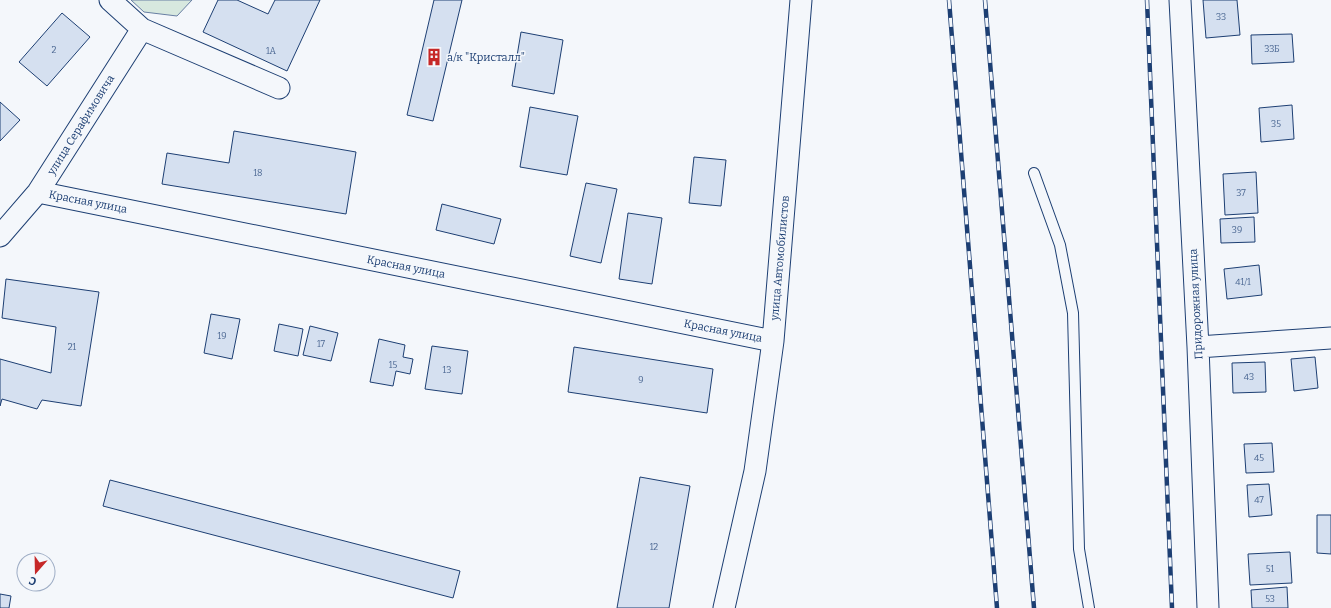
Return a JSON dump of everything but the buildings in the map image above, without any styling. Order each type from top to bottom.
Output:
[{"type":"street","points":[[110,0],[142,29],[278,88]]},
{"type":"street","name":"улица Автомобилистов","points":[[724,608],[755,471],[774,341],[801,0]]},
{"type":"street","name":"Придорожная улица","points":[[1180,0],[1198,347],[1208,608]]},
{"type":"street","name":"улица Серафимовича","points":[[0,236],[38,192],[142,29]]},
{"type":"street","name":"Красная улица","points":[[38,192],[774,341]]},
{"type":"street","points":[[1198,347],[1331,338]]},
{"type":"lane","points":[[1034,173],[1060,245],[1073,313],[1079,549],[1089,608]]},
{"type":"shaded area","points":[[131,0],[192,0],[177,16],[144,12]]},
{"type":"railway","points":[[949,0],[997,608]]},
{"type":"railway","points":[[985,0],[1034,608]]},
{"type":"railway","points":[[1147,0],[1172,608]]},
{"type":"place","name":"а/к \"Кристалл\"","points":[[434,57]]}]
